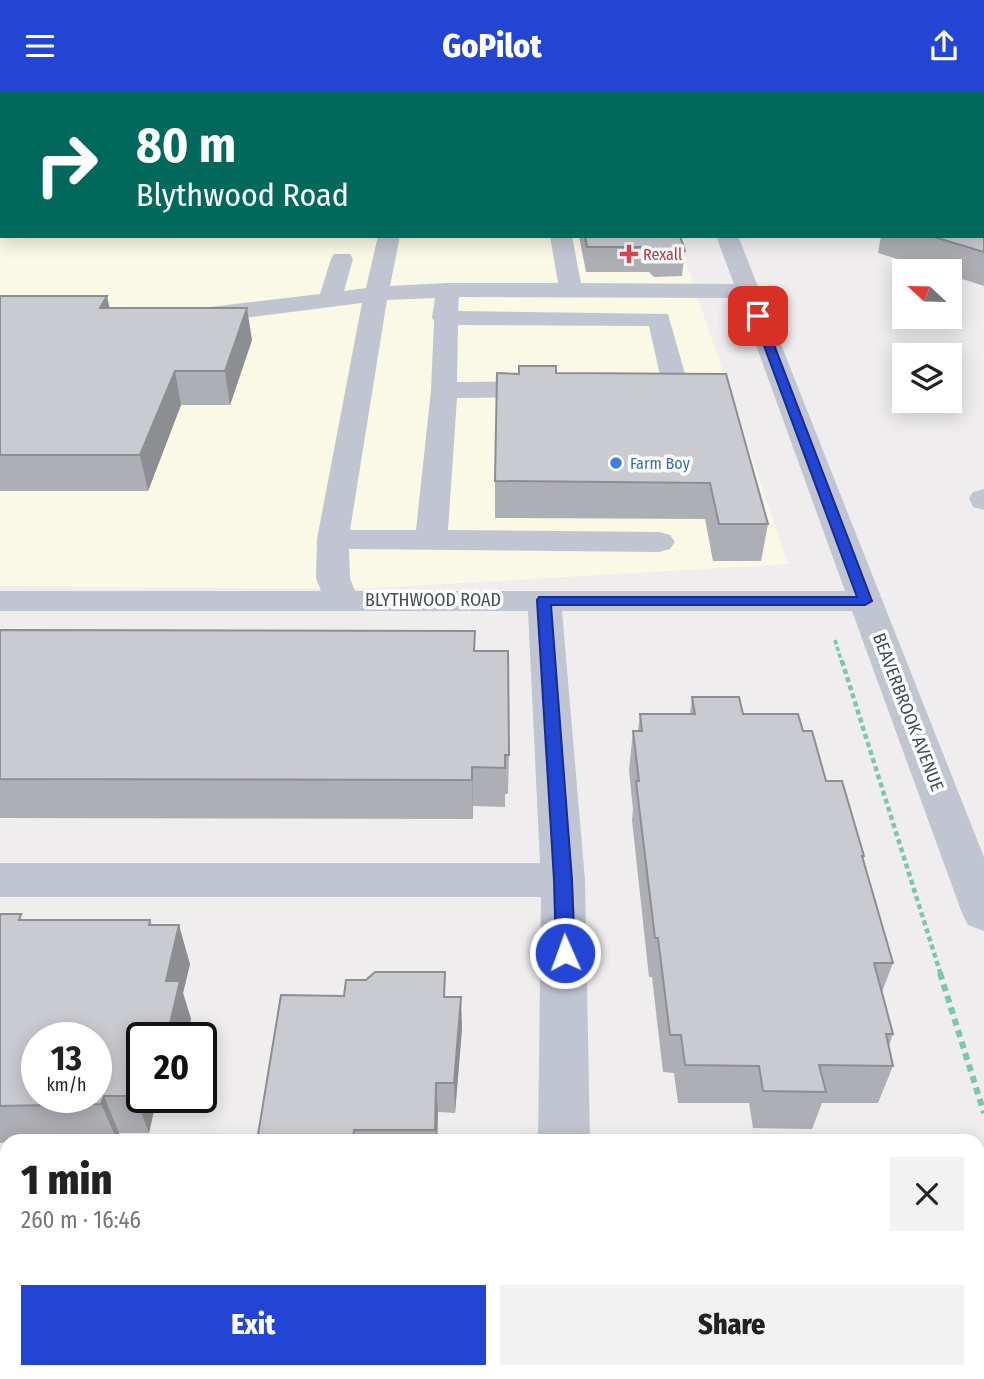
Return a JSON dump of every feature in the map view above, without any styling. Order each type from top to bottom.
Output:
[{"type":"street","points":[[342,600],[334,577],[333,539],[388,238]]},
{"type":"street","points":[[561,238],[571,290]]},
{"type":"street","name":"BEAVERBROOK AVENUE","points":[[728,238],[865,601],[972,849],[984,913]]},
{"type":"street","points":[[330,299],[342,259]]},
{"type":"street","points":[[431,540],[444,390],[444,318],[447,290]]},
{"type":"street","points":[[177,315],[214,315],[376,294],[447,290],[747,291]]},
{"type":"street","points":[[444,318],[659,319],[676,388],[612,389]]},
{"type":"street","points":[[444,390],[573,389]]},
{"type":"street","points":[[333,539],[659,542]]},
{"type":"street","points":[[544,600],[563,880],[564,1134]]},
{"type":"street","name":"BLYTHWOOD ROAD","points":[[0,601],[865,601]]},
{"type":"street","points":[[0,880],[157,877],[362,881],[563,880]]},
{"type":"path","points":[[835,640],[984,1113]]},
{"type":"shaded area","points":[[0,238],[678,238],[788,564],[357,589],[0,586]]},
{"type":"building","points":[[585,238],[681,238],[685,251],[657,252],[651,247],[587,247]]},
{"type":"building","points":[[938,238],[984,238],[984,252]]},
{"type":"building","points":[[0,296],[107,296],[100,308],[247,308],[225,371],[175,371],[140,455],[0,455]]},
{"type":"building","name":"Farm Boy","points":[[519,366],[556,366],[556,373],[726,374],[768,524],[719,524],[710,483],[495,481],[497,373],[519,374]]},
{"type":"building","points":[[0,630],[475,631],[474,651],[508,651],[509,755],[505,755],[505,768],[472,767],[472,780],[0,779]]},
{"type":"building","points":[[692,697],[739,697],[743,714],[798,714],[803,731],[812,731],[826,781],[842,781],[893,963],[874,963],[893,1034],[886,1034],[893,1066],[819,1065],[826,1092],[763,1091],[759,1066],[685,1065],[681,1035],[670,1035],[658,938],[655,938],[636,781],[639,781],[633,731],[642,731],[640,714],[695,714]]},
{"type":"building","points":[[0,914],[21,914],[19,920],[150,920],[149,925],[179,925],[166,981],[180,981],[170,1022],[126,1022],[126,1096],[112,1096],[112,1022],[21,1022],[21,1106],[0,1106]]},
{"type":"building","points":[[375,972],[445,972],[444,997],[461,997],[454,1083],[436,1083],[435,1130],[354,1130],[354,1134],[258,1134],[281,995],[344,996],[346,980],[366,980]]},
{"type":"place","name":"Rexall","points":[[629,254]]},
{"type":"place","name":"Farm Boy","points":[[616,463]]},
{"type":"route","points":[[565,953],[563,880],[544,600],[865,601],[758,316]]}]
